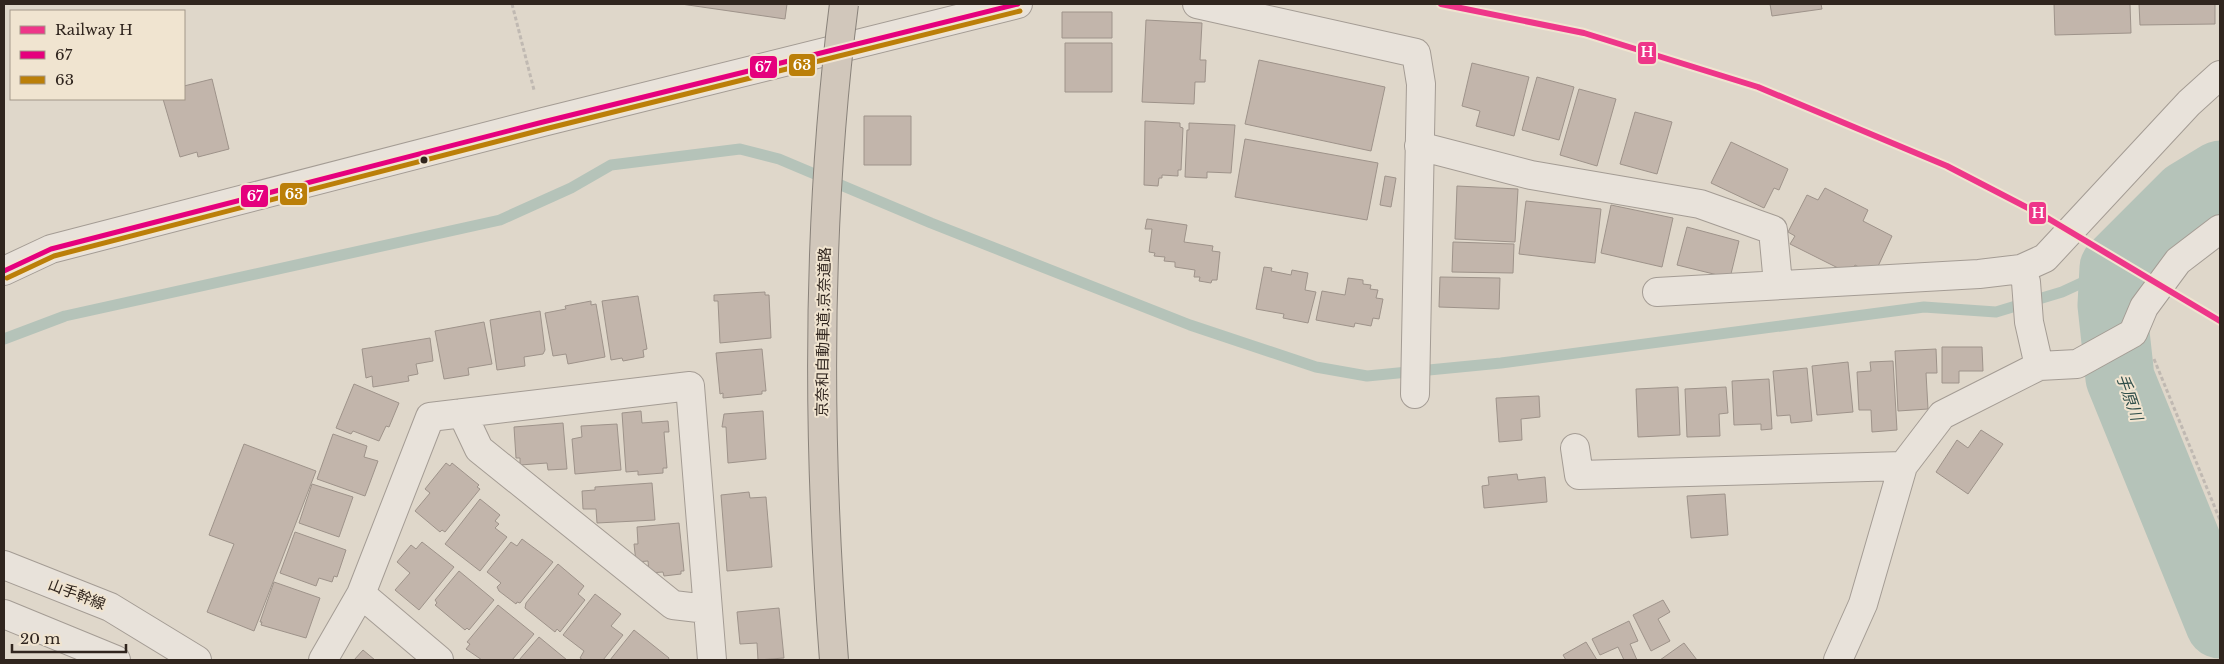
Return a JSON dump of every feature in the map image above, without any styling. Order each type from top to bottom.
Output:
[{"type":"highway","name":"京奈和自動車道;京奈道路","points":[[834,660],[825,545],[822,415],[822,284],[830,148],[844,4]]},
{"type":"street","points":[[4,271],[51,250],[543,122],[1018,4]]},
{"type":"street","points":[[1197,4],[1416,53],[1421,84],[1415,394]]},
{"type":"street","points":[[1657,292],[1979,274],[2023,276],[2045,258],[2189,103],[2220,75]]},
{"type":"street","points":[[1419,146],[1531,175],[1700,204],[1773,230],[1778,284]]},
{"type":"street","points":[[1838,660],[1863,604],[1903,466],[1942,415],[2039,366],[2077,364],[2136,328],[2144,307],[2178,261],[2220,229]]},
{"type":"street","points":[[2023,276],[2029,322],[2039,366]]},
{"type":"street","points":[[323,660],[361,594],[430,417],[690,386],[712,660]]},
{"type":"street","points":[[462,413],[479,449],[673,605],[707,609]]},
{"type":"street","points":[[1575,448],[1579,475],[1903,466]]},
{"type":"street","name":"山手幹線","points":[[4,565],[110,607],[197,660]]},
{"type":"street","points":[[361,594],[440,660]]},
{"type":"street","points":[[4,614],[116,660]]},
{"type":"path","points":[[512,4],[543,122]]},
{"type":"path","points":[[2136,328],[2220,520]]},
{"type":"building","points":[[681,4],[787,4],[785,19]]},
{"type":"building","points":[[1770,4],[1821,4],[1822,9],[1772,16]]},
{"type":"building","points":[[2054,4],[2130,4],[2131,33],[2055,35]]},
{"type":"building","points":[[2139,4],[2215,4],[2215,24],[2140,25]]},
{"type":"building","points":[[1062,12],[1112,12],[1112,38],[1062,38]]},
{"type":"building","points":[[1146,20],[1202,23],[1200,60],[1206,60],[1205,82],[1195,82],[1194,104],[1142,102]]},
{"type":"building","points":[[1065,43],[1112,43],[1112,92],[1065,92]]},
{"type":"building","points":[[1259,60],[1385,87],[1371,151],[1245,124]]},
{"type":"building","points":[[1472,63],[1529,77],[1514,136],[1476,126],[1480,111],[1462,106]]},
{"type":"building","points":[[1537,77],[1574,87],[1559,140],[1522,130]]},
{"type":"building","points":[[212,79],[229,149],[198,157],[197,152],[180,157],[163,100],[185,100],[185,86]]},
{"type":"building","points":[[1579,89],[1616,99],[1597,166],[1560,155]]},
{"type":"building","points":[[1635,112],[1672,122],[1657,174],[1620,164]]},
{"type":"building","points":[[864,116],[911,116],[911,165],[864,165]]},
{"type":"building","points":[[1145,121],[1180,123],[1180,127],[1183,128],[1181,170],[1178,170],[1178,176],[1162,175],[1162,178],[1159,178],[1158,186],[1144,185]]},
{"type":"building","points":[[1189,123],[1235,125],[1231,173],[1207,172],[1207,178],[1185,177]]},
{"type":"building","points":[[1245,139],[1378,163],[1367,220],[1235,197]]},
{"type":"building","points":[[1731,142],[1788,169],[1779,190],[1774,188],[1764,208],[1711,183]]},
{"type":"building","points":[[1385,176],[1396,178],[1391,207],[1380,205]]},
{"type":"building","points":[[1457,186],[1518,189],[1515,242],[1455,239]]},
{"type":"building","points":[[1825,188],[1868,210],[1863,221],[1892,236],[1874,275],[1855,265],[1850,274],[1790,244],[1795,236],[1788,232],[1807,195],[1818,200]]},
{"type":"building","points":[[1526,201],[1601,209],[1595,263],[1519,254]]},
{"type":"building","points":[[1611,205],[1673,218],[1662,267],[1601,253]]},
{"type":"building","points":[[1147,219],[1187,225],[1184,242],[1213,246],[1212,251],[1220,252],[1217,280],[1212,280],[1211,283],[1199,281],[1200,277],[1194,277],[1195,270],[1175,267],[1175,262],[1164,261],[1165,257],[1154,256],[1155,253],[1149,252],[1152,229],[1145,229]]},
{"type":"building","points":[[1687,227],[1739,241],[1730,278],[1677,265]]},
{"type":"building","points":[[1453,242],[1514,244],[1513,273],[1452,272]]},
{"type":"building","points":[[1264,267],[1272,268],[1271,271],[1291,275],[1292,270],[1308,273],[1305,290],[1316,292],[1308,323],[1283,318],[1284,314],[1256,309]]},
{"type":"building","points":[[1440,277],[1500,278],[1499,309],[1439,307]]},
{"type":"building","points":[[1348,278],[1363,280],[1363,284],[1371,285],[1370,289],[1378,290],[1376,298],[1383,299],[1379,319],[1373,318],[1371,326],[1355,323],[1354,327],[1316,320],[1322,291],[1345,295]]},
{"type":"building","points":[[765,292],[765,295],[769,295],[771,338],[720,343],[718,301],[714,301],[714,295]]},
{"type":"building","points":[[638,296],[647,349],[643,350],[644,357],[623,361],[622,358],[611,360],[602,301]]},
{"type":"building","points":[[591,301],[591,305],[596,304],[605,357],[568,364],[566,354],[553,356],[545,313],[566,309],[565,306]]},
{"type":"building","points":[[540,311],[545,350],[543,354],[524,357],[525,366],[497,370],[490,320]]},
{"type":"building","points":[[484,322],[492,364],[468,368],[469,375],[444,379],[435,331]]},
{"type":"building","points":[[430,338],[433,361],[416,364],[418,374],[408,376],[409,381],[373,387],[372,376],[366,378],[362,349]]},
{"type":"building","points":[[1942,347],[1982,347],[1983,371],[1959,371],[1959,383],[1942,383]]},
{"type":"building","points":[[762,349],[766,391],[762,391],[762,394],[723,398],[723,393],[720,394],[716,353]]},
{"type":"building","points":[[1936,349],[1937,373],[1926,373],[1928,409],[1898,411],[1895,351]]},
{"type":"building","points":[[1893,361],[1897,430],[1872,432],[1871,410],[1859,410],[1857,372],[1871,371],[1870,362]]},
{"type":"building","points":[[1848,362],[1853,412],[1817,415],[1812,366]]},
{"type":"building","points":[[1807,368],[1812,421],[1791,423],[1790,415],[1777,416],[1773,371]]},
{"type":"building","points":[[1769,379],[1772,429],[1761,430],[1761,424],[1734,425],[1732,381]]},
{"type":"building","points":[[354,384],[399,403],[389,427],[386,426],[379,441],[353,431],[351,434],[336,428]]},
{"type":"building","points":[[1678,387],[1680,435],[1638,437],[1636,389]]},
{"type":"building","points":[[1726,387],[1728,413],[1719,414],[1720,436],[1687,437],[1685,389]]},
{"type":"building","points":[[1539,396],[1540,417],[1521,419],[1522,440],[1499,442],[1496,398]]},
{"type":"building","points":[[641,411],[642,423],[668,421],[669,432],[664,432],[667,468],[663,468],[663,473],[638,475],[638,471],[626,472],[622,413]]},
{"type":"building","points":[[763,411],[766,459],[728,463],[726,427],[722,427],[724,414]]},
{"type":"building","points":[[563,423],[567,469],[548,470],[547,463],[520,465],[520,458],[516,458],[514,427]]},
{"type":"building","points":[[617,424],[621,470],[575,474],[572,439],[582,437],[581,426]]},
{"type":"building","points":[[1981,430],[2003,444],[1968,494],[1936,472],[1957,440],[1968,448]]},
{"type":"building","points":[[333,434],[367,446],[364,457],[378,461],[365,496],[317,479]]},
{"type":"building","points":[[244,444],[316,471],[254,631],[207,612],[234,544],[209,535]]},
{"type":"building","points":[[446,463],[450,466],[452,463],[479,485],[477,487],[480,489],[445,532],[442,530],[440,532],[415,511],[430,493],[425,489]]},
{"type":"building","points":[[1517,474],[1518,480],[1545,477],[1547,502],[1484,508],[1482,486],[1489,485],[1488,477]]},
{"type":"building","points":[[652,483],[655,520],[597,523],[596,509],[583,509],[582,491],[595,490],[595,487]]},
{"type":"building","points":[[312,484],[353,497],[339,537],[299,523]]},
{"type":"building","points":[[749,492],[750,498],[766,497],[772,567],[727,571],[721,495]]},
{"type":"building","points":[[1725,494],[1728,535],[1691,538],[1687,496]]},
{"type":"building","points":[[480,499],[500,515],[495,521],[499,524],[495,528],[507,537],[480,571],[445,544]]},
{"type":"building","points":[[679,523],[684,571],[681,571],[681,574],[664,576],[663,572],[649,573],[648,561],[636,562],[634,544],[638,544],[637,527]]},
{"type":"building","points":[[295,532],[346,550],[337,577],[334,576],[332,582],[319,578],[316,586],[280,573]]},
{"type":"building","points":[[522,539],[553,562],[520,603],[517,602],[516,604],[499,591],[497,587],[501,583],[487,572],[511,542],[517,546]]},
{"type":"building","points":[[422,542],[454,567],[419,610],[395,590],[410,573],[397,562],[411,545],[416,549]]},
{"type":"building","points":[[558,564],[584,586],[578,594],[585,600],[560,632],[557,629],[555,632],[525,608],[526,603]]},
{"type":"building","points":[[459,571],[494,600],[469,630],[467,628],[465,630],[435,605],[437,603],[435,600]]},
{"type":"building","points":[[274,582],[320,598],[306,638],[261,625],[262,622],[260,622]]},
{"type":"building","points":[[595,594],[621,614],[611,626],[623,635],[603,660],[583,660],[580,658],[584,651],[563,635]]},
{"type":"building","points":[[1663,600],[1670,612],[1658,619],[1670,641],[1651,651],[1633,615]]},
{"type":"building","points":[[498,605],[534,634],[512,660],[482,660],[466,649],[470,644],[467,642]]},
{"type":"building","points":[[779,608],[784,658],[758,660],[757,643],[740,644],[737,612]]},
{"type":"building","points":[[1629,621],[1638,641],[1630,644],[1637,660],[1624,660],[1618,647],[1600,655],[1592,639]]},
{"type":"building","points":[[634,630],[669,658],[668,660],[610,660]]},
{"type":"building","points":[[539,637],[567,660],[519,660]]},
{"type":"building","points":[[1586,642],[1597,660],[1566,660],[1563,655]]},
{"type":"building","points":[[1684,643],[1697,660],[1660,660]]},
{"type":"building","points":[[363,650],[375,660],[354,660]]},
{"type":"waterway","points":[[4,339],[65,316],[500,220],[571,188],[611,165],[740,149],[779,159],[931,223],[1190,325],[1316,367],[1367,376],[1501,363],[1924,307],[1996,312],[2062,292],[2114,268]]},
{"type":"waterway","name":"手原川","points":[[2220,175],[2187,195],[2114,268],[2112,305],[2120,378],[2220,624]]},
{"type":"rail line","name":"H","points":[[1441,4],[1584,33],[1758,87],[1947,166],[2049,219],[2220,321]]},
{"type":"transit line","name":"67","points":[[4,271],[51,249],[543,122],[1018,4]]},
{"type":"transit line","name":"63","points":[[7,278],[54,256],[545,129],[1020,11]]}]
